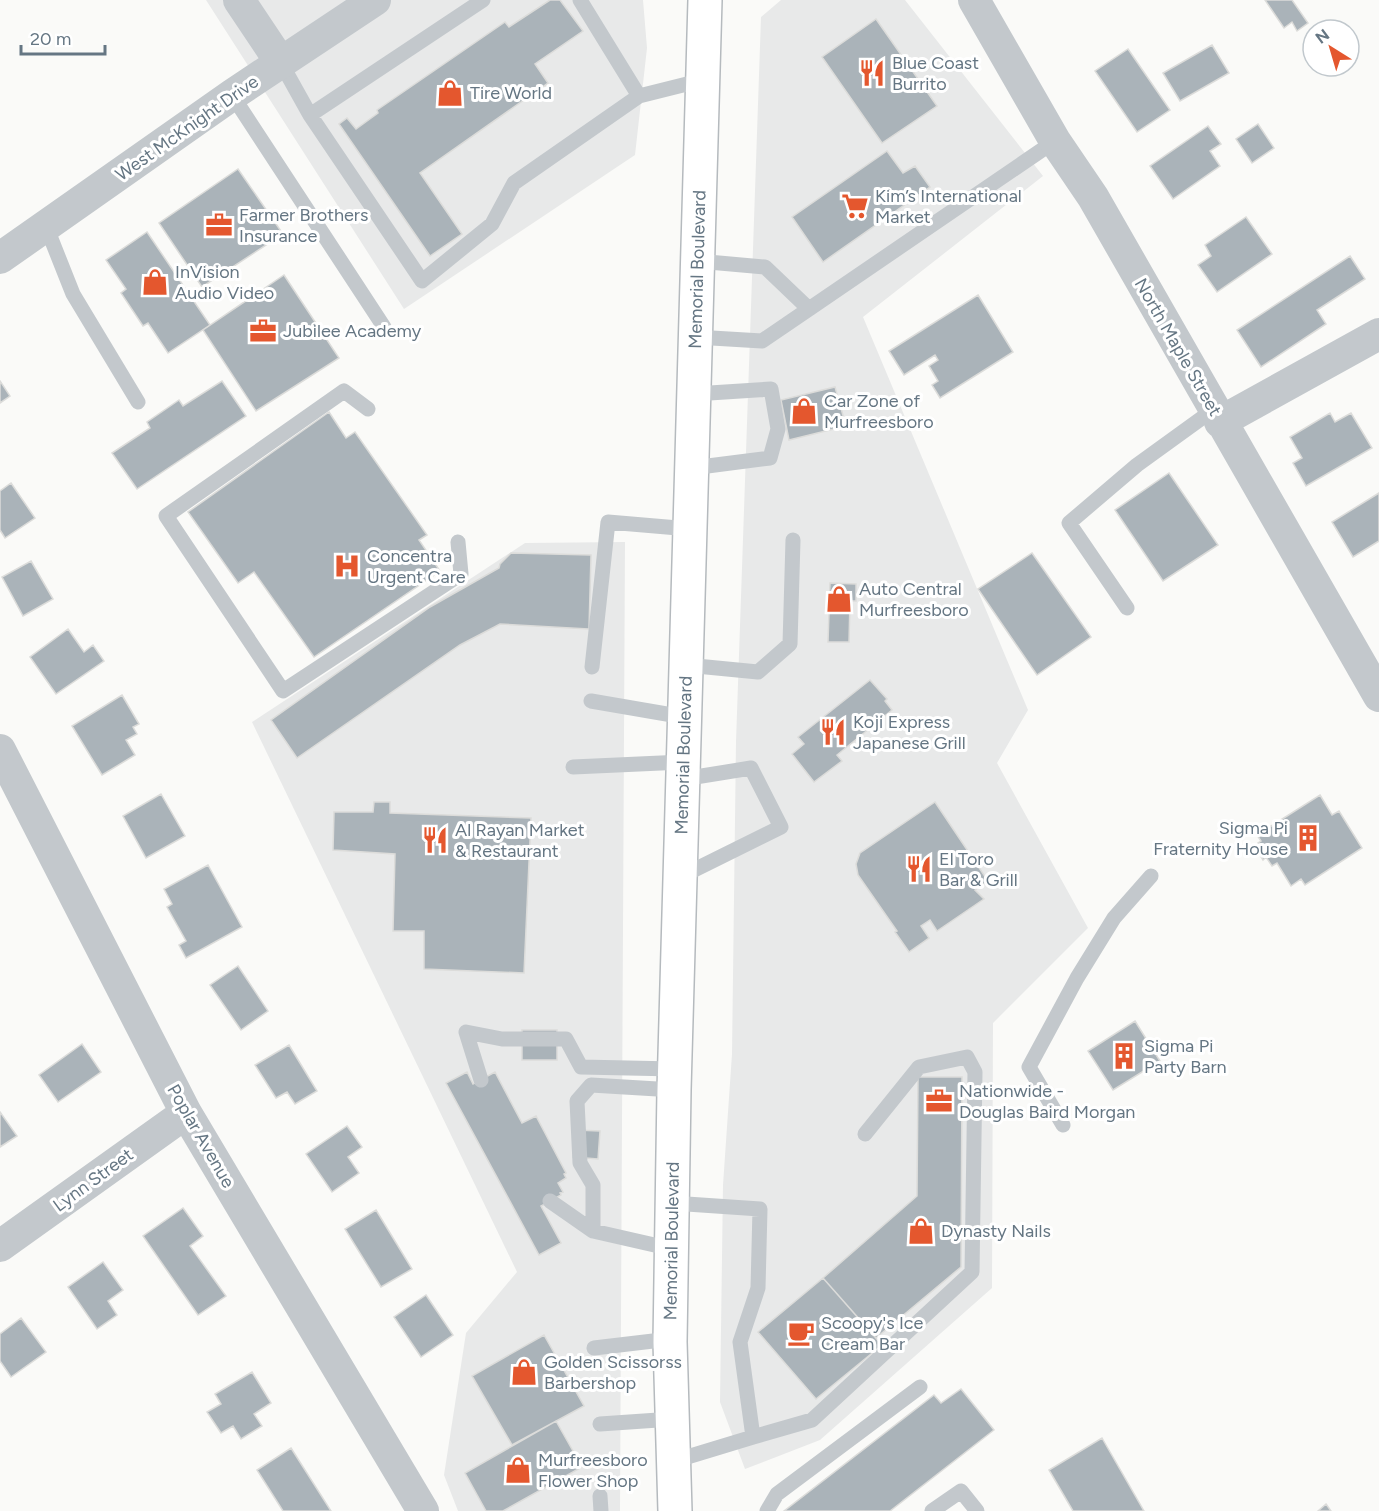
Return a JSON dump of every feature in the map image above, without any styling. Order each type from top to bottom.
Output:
[{"type":"main road","name":"Memorial Boulevard","points":[[675,1511],[670,1339],[674,1079],[705,0]]},
{"type":"street","points":[[239,0],[281,63]]},
{"type":"street","name":"West McKnight Drive","points":[[0,258],[232,95],[375,0]]},
{"type":"street","name":"North Maple Street","points":[[974,0],[1055,141],[1093,197],[1379,696]]},
{"type":"street","points":[[1217,416],[1379,334]]},
{"type":"street","name":"Poplar Avenue","points":[[0,750],[186,1113],[423,1511]]},
{"type":"street","name":"Lynn Street","points":[[0,1246],[186,1113]]},
{"type":"lane","points":[[310,115],[483,0]]},
{"type":"lane","points":[[580,0],[639,96]]},
{"type":"lane","points":[[281,63],[310,115],[422,280],[492,224],[514,183],[639,96],[703,80]]},
{"type":"lane","points":[[232,95],[384,327]]},
{"type":"lane","points":[[695,337],[762,341],[1055,141]]},
{"type":"lane","points":[[46,226],[73,294],[138,402]]},
{"type":"lane","points":[[697,261],[765,267],[809,309]]},
{"type":"lane","points":[[692,468],[770,458],[778,429],[771,389],[694,394]]},
{"type":"lane","points":[[368,409],[344,391],[166,516],[283,691],[461,574],[458,542]]},
{"type":"lane","points":[[1127,608],[1069,523],[1137,465],[1217,416]]},
{"type":"lane","points":[[592,667],[608,522],[690,529]]},
{"type":"lane","points":[[686,665],[758,672],[790,644],[793,540]]},
{"type":"lane","points":[[591,700],[684,717]]},
{"type":"lane","points":[[573,767],[683,771],[751,768],[782,827],[680,877]]},
{"type":"lane","points":[[1063,1125],[1029,1067],[1077,978],[1114,918],[1151,876]]},
{"type":"lane","points":[[481,1080],[466,1032],[502,1040],[566,1039],[581,1067],[674,1079]]},
{"type":"lane","points":[[674,1461],[812,1420],[972,1272],[975,1072],[967,1057],[919,1067],[865,1134]]},
{"type":"lane","points":[[593,1231],[593,1185],[580,1163],[577,1101],[591,1084],[674,1079]]},
{"type":"lane","points":[[550,1201],[593,1231],[672,1249]]},
{"type":"lane","points":[[672,1203],[760,1209],[758,1288],[740,1342],[753,1437]]},
{"type":"lane","points":[[594,1348],[670,1339]]},
{"type":"lane","points":[[767,1511],[777,1494],[920,1387]]},
{"type":"lane","points":[[600,1424],[673,1419]]},
{"type":"lane","points":[[932,1511],[961,1491],[977,1511]]},
{"type":"shaded area","points":[[206,0],[643,0],[647,48],[635,155],[404,309]]},
{"type":"shaded area","points":[[781,0],[905,0],[1043,176],[863,317],[1028,710],[997,763],[1088,928],[993,1023],[992,1288],[820,1440],[745,1469],[720,1402],[723,1185],[732,1054],[736,742],[761,17]]},
{"type":"shaded area","points":[[625,542],[620,1511],[458,1511],[444,1475],[466,1333],[517,1272],[252,722],[525,543]]},
{"type":"building","points":[[550,0],[560,0],[583,31],[535,64],[548,83],[420,173],[462,234],[430,256],[339,124],[347,118],[356,129],[378,113],[377,110],[505,22],[509,27]]},
{"type":"building","points":[[1265,0],[1292,0],[1305,18],[1301,18],[1301,28],[1297,31],[1292,22],[1284,28]]},
{"type":"building","points":[[876,19],[937,106],[882,143],[822,57]]},
{"type":"building","points":[[1212,45],[1229,73],[1180,101],[1163,73]]},
{"type":"building","points":[[1128,49],[1170,110],[1137,132],[1095,71]]},
{"type":"building","points":[[1258,124],[1274,148],[1252,163],[1236,139]]},
{"type":"building","points":[[1208,126],[1221,144],[1210,151],[1220,166],[1173,199],[1150,166]]},
{"type":"building","name":"Kim’s International Market","points":[[887,151],[903,173],[915,166],[930,187],[823,262],[792,217]]},
{"type":"building","points":[[238,169],[283,234],[202,287],[159,223]]},
{"type":"building","points":[[1246,217],[1272,254],[1217,292],[1198,265],[1211,256],[1205,245]]},
{"type":"building","points":[[147,232],[210,325],[168,353],[148,323],[143,326],[121,293],[126,289],[106,260]]},
{"type":"building","points":[[1350,256],[1365,279],[1317,310],[1326,324],[1261,367],[1237,330]]},
{"type":"building","points":[[284,275],[339,358],[256,411],[203,330]]},
{"type":"building","points":[[978,295],[1013,352],[940,398],[932,385],[938,381],[929,366],[938,360],[935,355],[904,375],[889,351]]},
{"type":"building","points":[[0,381],[10,396],[0,403]]},
{"type":"building","points":[[222,381],[246,416],[137,489],[112,453],[150,428],[147,422],[179,400],[183,406]]},
{"type":"building","points":[[835,387],[846,426],[789,440],[781,400]]},
{"type":"building","points":[[329,412],[346,438],[355,432],[427,535],[419,540],[440,571],[314,657],[254,572],[238,583],[188,512]]},
{"type":"building","points":[[1330,413],[1335,422],[1351,413],[1372,448],[1306,486],[1293,463],[1302,458],[1290,437]]},
{"type":"building","points":[[1169,473],[1218,545],[1163,581],[1115,510]]},
{"type":"building","points":[[11,483],[35,518],[5,538],[0,530],[0,491]]},
{"type":"building","points":[[1379,493],[1379,541],[1353,557],[1332,522]]},
{"type":"building","points":[[511,553],[591,555],[589,629],[500,624],[460,645],[297,758],[271,720],[430,607],[499,568]]},
{"type":"building","points":[[1032,553],[1091,637],[1037,675],[978,589]]},
{"type":"building","points":[[31,561],[53,599],[23,616],[2,577]]},
{"type":"building","points":[[830,583],[856,584],[856,601],[850,601],[849,642],[828,642]]},
{"type":"building","points":[[68,629],[84,652],[93,645],[104,661],[56,694],[30,657]]},
{"type":"building","points":[[870,680],[887,699],[885,701],[892,710],[837,755],[842,761],[814,782],[792,754],[804,744],[798,737]]},
{"type":"building","points":[[122,695],[139,724],[133,727],[137,734],[126,740],[135,755],[102,775],[72,726]]},
{"type":"building","points":[[161,794],[185,836],[146,858],[123,816]]},
{"type":"building","name":"Sigma Pi Fraternity House","points":[[1320,795],[1332,815],[1339,811],[1362,848],[1305,885],[1301,879],[1291,886],[1277,863],[1272,866],[1266,857],[1263,860],[1260,855],[1264,852],[1258,843],[1261,841],[1257,835]]},
{"type":"building","points":[[374,802],[390,802],[390,813],[531,818],[524,973],[424,969],[424,931],[393,931],[395,854],[333,850],[334,812],[373,812]]},
{"type":"building","points":[[935,802],[988,881],[975,890],[984,899],[937,931],[930,920],[921,926],[929,938],[909,952],[858,875],[856,864],[860,853]]},
{"type":"building","points":[[208,865],[242,927],[186,958],[179,945],[186,941],[167,907],[172,904],[164,889]]},
{"type":"building","points":[[238,966],[268,1011],[241,1030],[210,985]]},
{"type":"building","name":"Sigma Pi Party Barn","points":[[1135,1021],[1160,1061],[1113,1090],[1088,1051]]},
{"type":"building","points":[[522,1030],[557,1030],[557,1060],[522,1060]]},
{"type":"building","points":[[82,1044],[101,1072],[58,1102],[39,1075]]},
{"type":"building","points":[[289,1045],[317,1091],[295,1104],[287,1092],[276,1098],[255,1065]]},
{"type":"building","points":[[467,1072],[473,1084],[495,1072],[522,1123],[536,1116],[566,1173],[564,1174],[566,1178],[558,1183],[563,1192],[560,1193],[561,1195],[541,1206],[561,1243],[539,1255],[446,1083]]},
{"type":"building","points":[[918,1077],[962,1077],[961,1267],[876,1338],[823,1278],[917,1196]]},
{"type":"building","points":[[0,1112],[17,1136],[0,1147]]},
{"type":"building","points":[[347,1126],[362,1147],[348,1157],[359,1173],[332,1192],[306,1154]]},
{"type":"building","points":[[575,1130],[600,1131],[598,1159],[573,1157]]},
{"type":"building","points":[[183,1208],[203,1236],[190,1246],[226,1296],[198,1315],[143,1236]]},
{"type":"building","points":[[376,1210],[412,1269],[381,1287],[345,1229]]},
{"type":"building","points":[[103,1262],[123,1290],[108,1301],[117,1315],[97,1329],[68,1287]]},
{"type":"building","points":[[823,1278],[882,1345],[816,1399],[758,1332]]},
{"type":"building","points":[[426,1295],[453,1335],[421,1357],[394,1317]]},
{"type":"building","points":[[21,1318],[46,1352],[11,1377],[0,1361],[0,1334]]},
{"type":"building","points":[[544,1335],[584,1406],[512,1445],[472,1376]]},
{"type":"building","points":[[252,1372],[271,1403],[254,1414],[262,1426],[241,1439],[233,1426],[221,1433],[207,1412],[221,1404],[215,1394]]},
{"type":"building","points":[[961,1389],[994,1430],[890,1511],[784,1511],[934,1395],[941,1403]]},
{"type":"building","points":[[556,1421],[582,1467],[503,1511],[486,1511],[465,1473]]},
{"type":"building","points":[[1102,1438],[1144,1511],[1073,1511],[1049,1470]]},
{"type":"building","points":[[291,1448],[331,1511],[283,1511],[257,1470]]},
{"type":"building","points":[[1326,1504],[1331,1511],[1318,1511]]},
{"type":"place","name":"Blue Coast Burrito","points":[[872,73]]},
{"type":"place","name":"Tire World","points":[[450,93]]},
{"type":"place","name":"Kim’s International Market","points":[[855,206]]},
{"type":"place","name":"Farmer Brothers Insurance","points":[[219,225]]},
{"type":"place","name":"InVision Audio Video","points":[[155,282]]},
{"type":"place","name":"Jubilee Academy","points":[[263,331]]},
{"type":"place","name":"Car Zone of Murfreesboro","points":[[804,411]]},
{"type":"place","name":"Concentra Urgent Care","points":[[347,566]]},
{"type":"place","name":"Auto Central Murfreesboro","points":[[839,599]]},
{"type":"place","name":"Koji Express Japanese Grill","points":[[833,732]]},
{"type":"place","name":"Sigma Pi Fraternity House","points":[[1308,838]]},
{"type":"place","name":"Al Rayan Market & Restaurant","points":[[435,840]]},
{"type":"place","name":"El Toro Bar & Grill","points":[[919,869]]},
{"type":"place","name":"Sigma Pi Party Barn","points":[[1124,1056]]},
{"type":"place","name":"Nationwide - Douglas Baird Morgan","points":[[939,1101]]},
{"type":"place","name":"Dynasty Nails","points":[[921,1231]]},
{"type":"place","name":"Scoopy's Ice Cream Bar","points":[[801,1333]]},
{"type":"place","name":"Golden Scissorss Barbershop","points":[[524,1372]]},
{"type":"place","name":"Murfreesboro Flower Shop","points":[[518,1470]]}]
